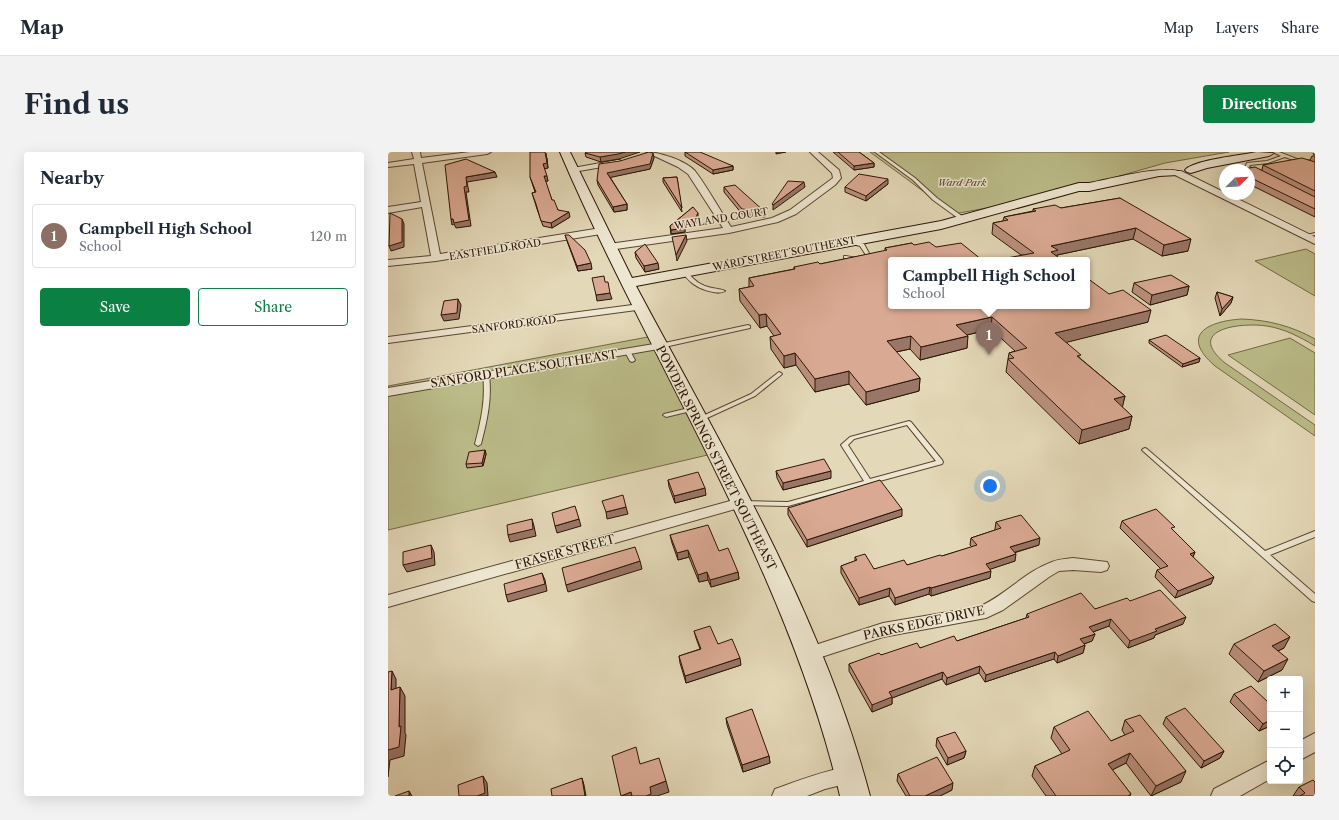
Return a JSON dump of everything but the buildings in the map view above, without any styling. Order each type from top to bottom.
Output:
[{"type":"street","points":[[388,165],[417,156],[488,152]]},
{"type":"street","name":"POWDER SPRINGS STREET SOUTHEAST","points":[[565,152],[572,170],[609,247],[741,503],[809,654],[822,687],[850,775],[855,796]]},
{"type":"street","name":"WAYLAND COURT","points":[[609,247],[729,230],[763,224],[785,216],[793,212],[837,178],[836,172],[814,152]]},
{"type":"street","name":"WARD STREET SOUTHEAST","points":[[1177,170],[1198,162],[1255,152]]},
{"type":"street","name":"WARD STREET SOUTHEAST","points":[[629,286],[939,228],[941,225],[964,220],[1079,187],[1089,187],[1177,170],[1191,170],[1204,165],[1269,152]]},
{"type":"street","points":[[647,153],[681,165],[691,172],[729,230]]},
{"type":"street","points":[[417,156],[436,258]]},
{"type":"street","points":[[572,170],[624,160]]},
{"type":"street","name":"WARD STREET SOUTHEAST","points":[[1079,187],[1081,184],[1152,170],[1168,163],[1177,170]]},
{"type":"street","points":[[1177,170],[1312,236]]},
{"type":"street","points":[[1191,170],[1219,186]]},
{"type":"street","points":[[1245,200],[1312,236]]},
{"type":"street","points":[[388,210],[426,204]]},
{"type":"street","name":"EASTFIELD ROAD","points":[[388,263],[436,258],[601,231]]},
{"type":"street","name":"SANFORD ROAD","points":[[388,340],[640,307]]},
{"type":"street","name":"SANFORD PLACE SOUTHEAST","points":[[388,392],[486,375],[630,356],[660,346]]},
{"type":"street","name":"FRASER STREET","points":[[388,600],[741,503]]},
{"type":"street","name":"PARKS EDGE DRIVE","points":[[809,654],[883,630],[980,613],[997,606],[1042,573],[1056,566],[1073,564],[1101,566]]},
{"type":"street","points":[[1303,749],[1315,742]]},
{"type":"street","points":[[1221,796],[1267,771]]},
{"type":"street","points":[[782,796],[825,780],[850,775]]},
{"type":"lane","points":[[877,152],[914,179],[935,199],[964,220]]},
{"type":"lane","points":[[1275,152],[1315,167]]},
{"type":"lane","points":[[1260,174],[1247,167],[1248,164],[1268,162],[1284,156]]},
{"type":"lane","points":[[852,266],[859,260],[866,258],[868,255],[862,245],[853,243]]},
{"type":"lane","points":[[846,257],[859,260]]},
{"type":"lane","points":[[687,275],[697,286],[709,290],[722,291]]},
{"type":"lane","points":[[660,346],[748,327]]},
{"type":"lane","points":[[666,415],[712,414],[753,394],[779,374]]},
{"type":"lane","points":[[478,444],[488,393],[486,375]]},
{"type":"lane","points":[[741,503],[788,504],[868,482],[940,462],[909,423],[852,438],[844,445],[868,482]]},
{"type":"lane","points":[[1145,450],[1315,599]]},
{"type":"lane","points":[[1264,554],[1315,534]]},
{"type":"green space","name":"Ward Park","points":[[870,152],[1229,152],[1165,163],[1046,197],[954,214]]},
{"type":"green space","points":[[1306,249],[1315,254],[1315,296],[1255,261]]},
{"type":"green space","points":[[1242,319],[1280,324],[1315,339],[1315,346],[1280,329],[1267,326],[1244,325],[1221,330],[1213,335],[1211,342],[1214,351],[1225,363],[1315,425],[1315,436],[1215,366],[1204,355],[1199,346],[1199,338],[1202,332],[1218,323]]},
{"type":"green space","points":[[653,336],[716,453],[388,530],[388,386]]},
{"type":"green space","points":[[1290,338],[1315,353],[1315,415],[1228,355]]},
{"type":"place","name":"Campbell High School","points":[[989,355]]}]
